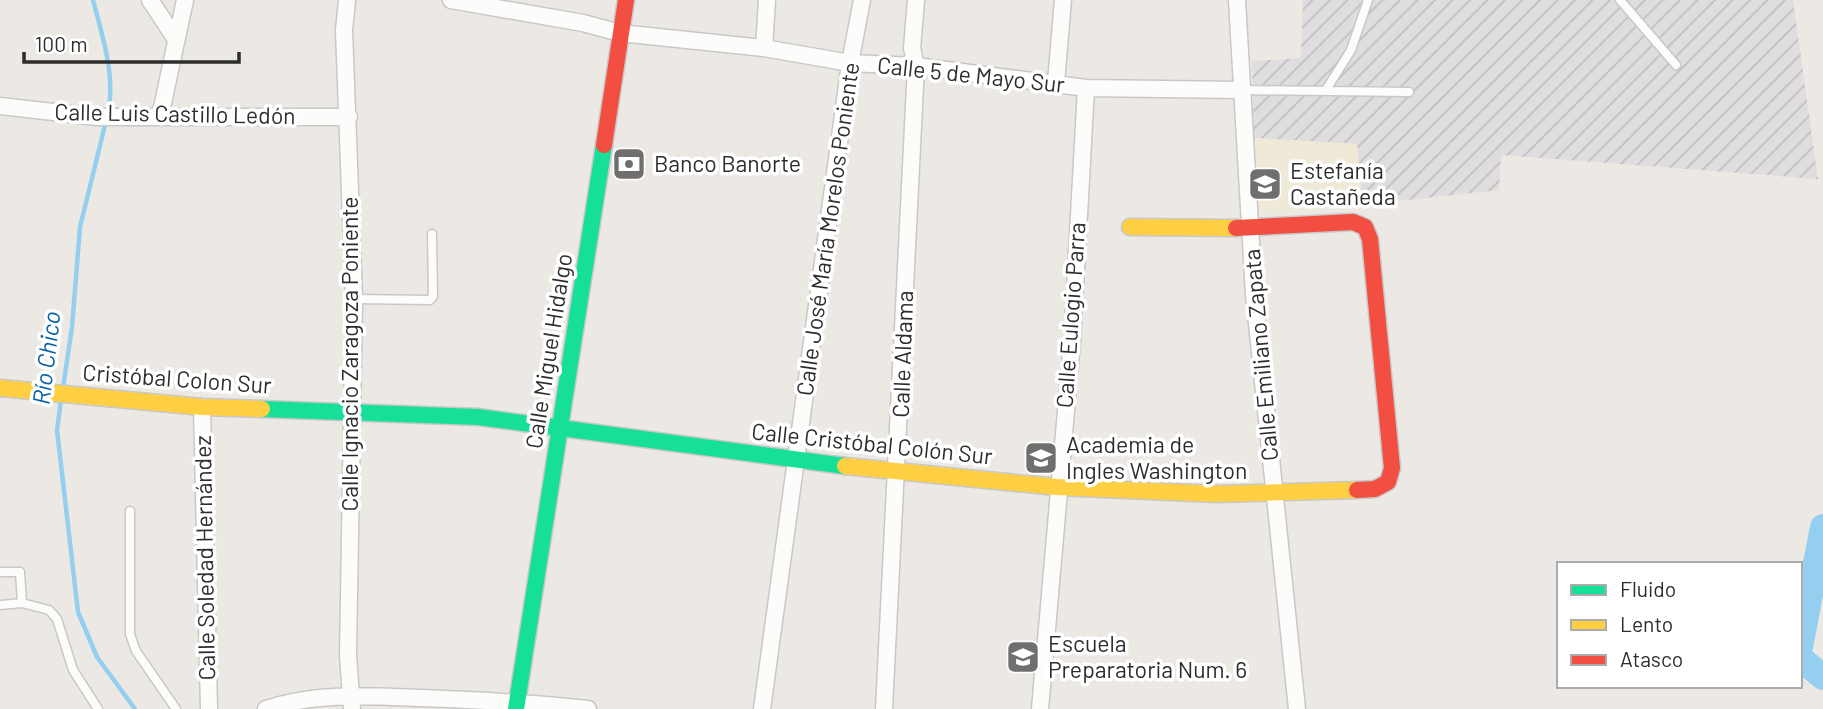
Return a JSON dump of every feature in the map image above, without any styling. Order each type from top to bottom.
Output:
[{"type":"street","points":[[150,0],[175,38]]},
{"type":"street","points":[[160,117],[185,0]]},
{"type":"street","name":"Calle Ignacio Zaragoza Poniente","points":[[347,0],[344,30],[354,299],[348,654],[352,702]]},
{"type":"street","name":"Calle 5 de Mayo Sur","points":[[451,0],[583,23],[620,33],[764,48],[850,63],[916,66],[1056,82],[1086,88],[1240,90]]},
{"type":"street","name":"Calle Miguel Hidalgo","points":[[517,705],[625,0]]},
{"type":"street","points":[[764,48],[767,0]]},
{"type":"street","name":"Calle José María Morelos Poniente","points":[[762,709],[850,63],[862,0]]},
{"type":"street","name":"Calle Aldama","points":[[884,709],[898,472],[916,66],[912,48],[916,0]]},
{"type":"street","points":[[1056,82],[1063,0]]},
{"type":"street","name":"Calle Emiliano Zapata","points":[[1237,0],[1249,228],[1297,709]]},
{"type":"street","name":"Calle Eulogio Parra","points":[[1040,709],[1057,487],[1072,342],[1086,88]]},
{"type":"street","name":"Calle Luis Castillo Ledón","points":[[0,106],[125,118],[349,117]]},
{"type":"street","name":"Calle Cristóbal Colón Sur","points":[[560,430],[795,461],[1057,487],[1217,494],[1374,489],[1388,482],[1392,468],[1370,239],[1365,227],[1353,222],[1249,228]]},
{"type":"street","points":[[1130,227],[1249,228]]},
{"type":"street","name":"Cristóbal Colon Sur","points":[[0,388],[202,407],[478,416],[560,430]]},
{"type":"street","name":"Calle Soledad Hernández","points":[[202,407],[209,709]]},
{"type":"street","points":[[266,709],[283,704],[352,702],[588,709]]},
{"type":"lane","points":[[1326,90],[1351,50],[1368,0]]},
{"type":"lane","points":[[1620,0],[1676,65]]},
{"type":"lane","points":[[1240,90],[1409,92]]},
{"type":"lane","points":[[354,299],[430,300],[433,296],[432,234]]},
{"type":"lane","points":[[131,511],[130,634],[136,651],[176,709]]},
{"type":"lane","points":[[0,572],[20,572],[22,603]]},
{"type":"lane","points":[[0,605],[22,603],[49,610],[57,620],[73,670],[98,709]]},
{"type":"shaded area","points":[[1303,0],[1793,0],[1818,179],[1501,155],[1499,190],[1362,205],[1357,144],[1254,138],[1252,61],[1301,58]]},
{"type":"shaded area","points":[[1254,138],[1357,144],[1362,205],[1260,214]]},
{"type":"waterway","name":"Río Chico","points":[[93,0],[109,70],[108,112]]},
{"type":"waterway","name":"Río Chico","points":[[63,388],[72,327],[80,227],[106,121]]},
{"type":"waterway","name":"Río Chico","points":[[61,400],[57,430],[78,612],[97,657],[135,709]]},
{"type":"waterway","points":[[1802,637],[1823,527]]},
{"type":"waterway","points":[[1802,660],[1823,677]]},
{"type":"traffic: fast","points":[[516,709],[604,145]]},
{"type":"traffic: fast","points":[[262,409],[478,417],[845,466]]},
{"type":"traffic: slow","points":[[1130,227],[1236,228]]},
{"type":"traffic: slow","points":[[0,388],[202,407],[262,409]]},
{"type":"traffic: slow","points":[[845,466],[1057,487],[1217,494],[1357,490]]},
{"type":"traffic: jam","points":[[604,145],[626,0]]},
{"type":"traffic: jam","points":[[1236,228],[1353,222],[1365,227],[1370,239],[1392,468],[1388,482],[1375,489],[1357,490]]},
{"type":"place","name":"Banco Banorte","points":[[629,164]]},
{"type":"place","name":"Estefanía Castañeda","points":[[1265,184]]},
{"type":"place","name":"Academia de Ingles Washington","points":[[1041,458]]},
{"type":"place","name":"Escuela Preparatoria Num. 6","points":[[1023,657]]}]
